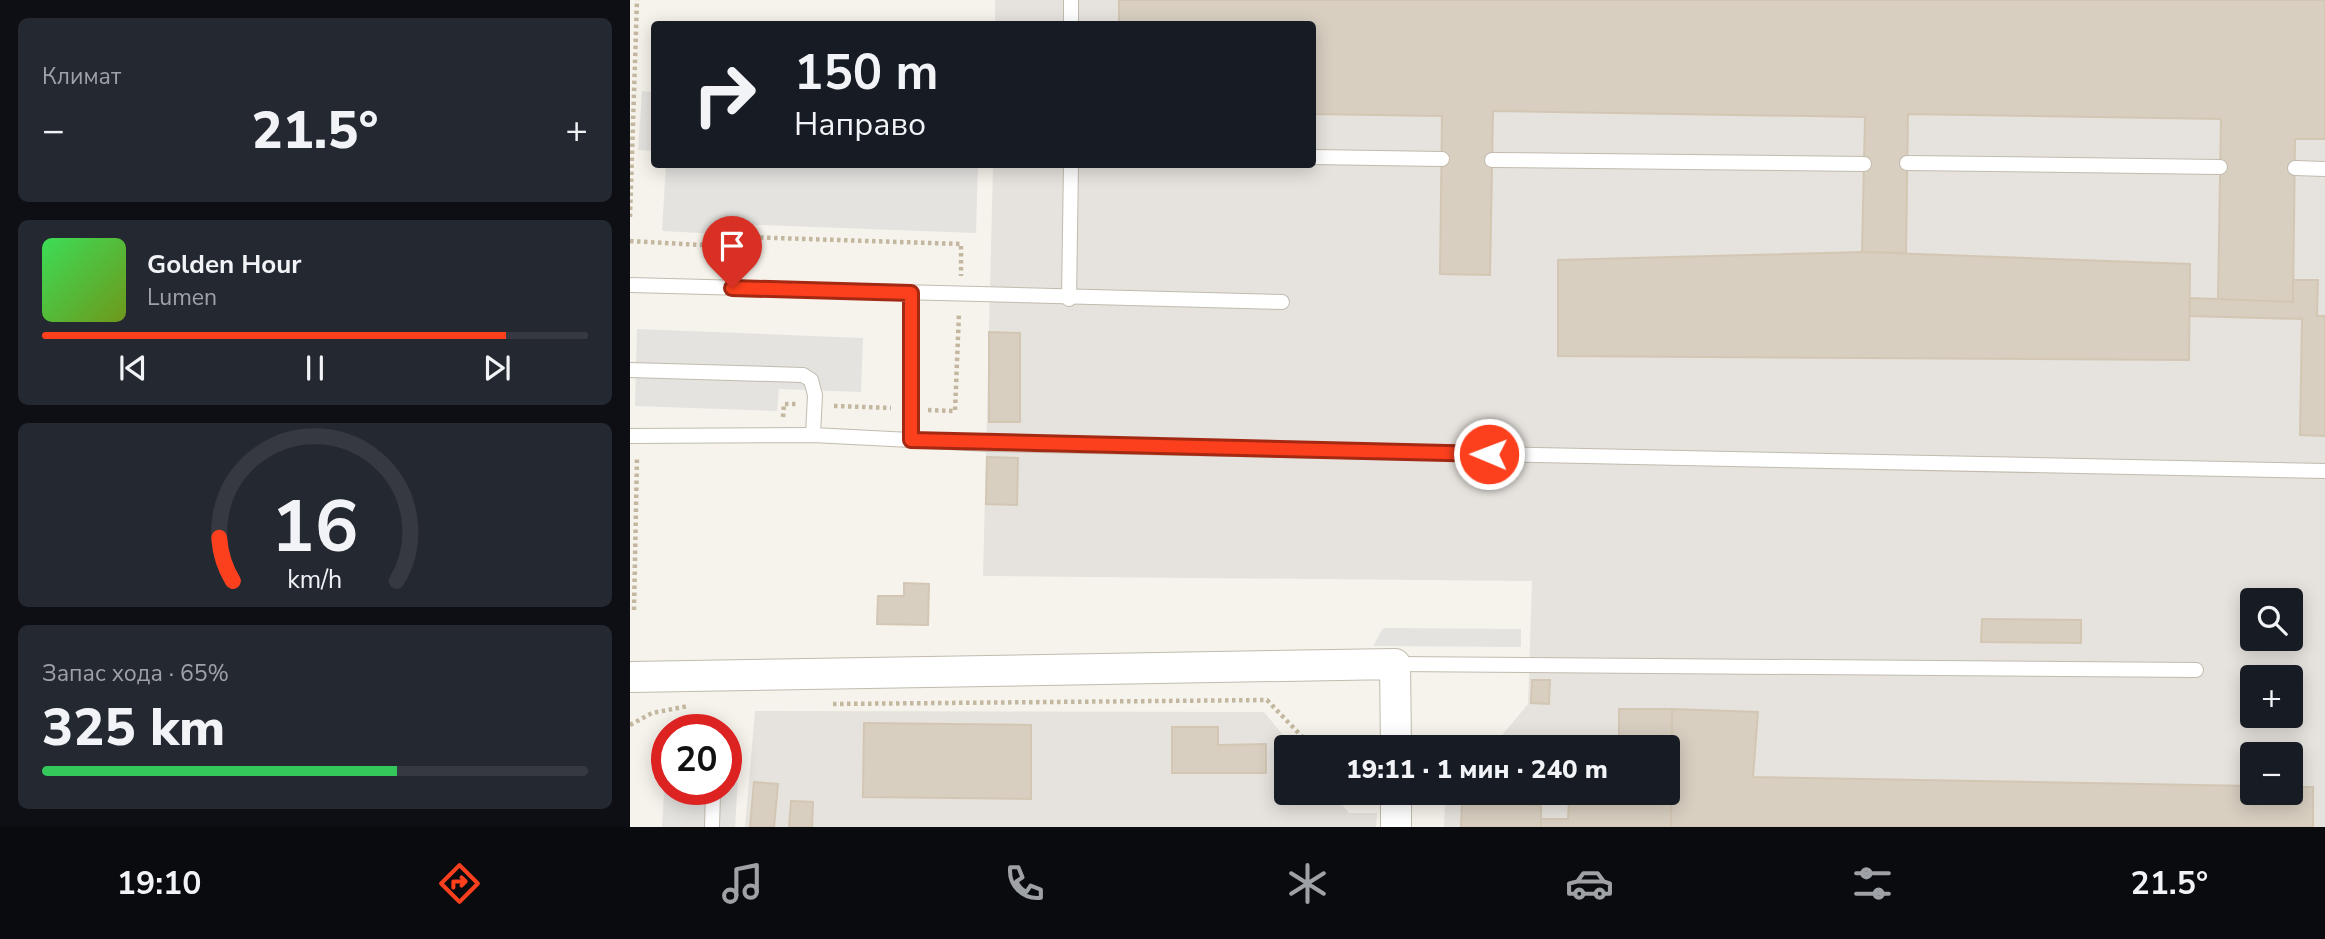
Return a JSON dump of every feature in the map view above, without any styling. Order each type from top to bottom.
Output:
[{"type":"street","points":[[630,677],[1395,664],[1395,735]]},
{"type":"street","points":[[1396,805],[1396,827]]},
{"type":"lane","points":[[1071,0],[1071,21]]},
{"type":"lane","points":[[1316,157],[1442,159]]},
{"type":"lane","points":[[1492,160],[1864,164]]},
{"type":"lane","points":[[1907,163],[2220,167]]},
{"type":"lane","points":[[1069,299],[1071,168]]},
{"type":"lane","points":[[2295,168],[2325,169]]},
{"type":"lane","points":[[630,285],[1069,299],[1282,302]]},
{"type":"lane","points":[[911,293],[911,440]]},
{"type":"lane","points":[[630,370],[803,374],[811,380],[813,435]]},
{"type":"lane","points":[[630,436],[813,435],[911,440],[2325,471]]},
{"type":"lane","points":[[1395,664],[2196,670]]},
{"type":"lane","points":[[712,827],[713,805]]},
{"type":"path","points":[[630,217],[637,0]]},
{"type":"path","points":[[630,241],[701,245],[714,236],[961,244],[955,411],[784,404],[783,417],[769,416]]},
{"type":"path","points":[[634,610],[637,458]]},
{"type":"path","points":[[827,704],[1267,700],[1301,735]]},
{"type":"path","points":[[630,725],[652,713],[689,705]]},
{"type":"shaded area","points":[[995,0],[2325,0],[2325,827],[1444,827],[1445,805],[1680,805],[1680,735],[1502,735],[1528,704],[1532,581],[983,576],[993,168],[1316,168],[1316,21],[995,21]]},
{"type":"shaded area","points":[[642,91],[651,92],[651,151],[638,150]]},
{"type":"shaded area","points":[[666,168],[978,168],[976,233],[732,224],[719,234],[662,231]]},
{"type":"shaded area","points":[[637,329],[863,338],[861,392],[779,389],[777,411],[635,406]]},
{"type":"shaded area","points":[[1383,628],[1521,629],[1521,647],[1373,646]]},
{"type":"shaded area","points":[[755,711],[1264,712],[1283,735],[1274,735],[1274,805],[1342,805],[1349,813],[1377,813],[1376,827],[745,827]]},
{"type":"shaded area","points":[[663,805],[736,805],[735,827],[662,827]]},
{"type":"building","points":[[1119,0],[2325,0],[2325,139],[2295,139],[2293,302],[2218,301],[2221,119],[1908,114],[1906,253],[1862,252],[1865,117],[1493,111],[1490,275],[1440,274],[1442,116],[1316,114],[1316,21],[1119,21]]},
{"type":"building","points":[[1862,252],[2190,264],[2189,360],[1558,356],[1558,260]]},
{"type":"building","points":[[2293,280],[2318,280],[2317,316],[2325,316],[2325,436],[2300,435],[2302,319],[2190,316],[2190,298],[2293,302]]},
{"type":"building","points":[[989,332],[1020,333],[1020,422],[989,422]]},
{"type":"building","points":[[987,457],[1018,458],[1017,505],[986,504]]},
{"type":"building","points":[[904,583],[929,584],[928,625],[877,624],[878,596],[904,596]]},
{"type":"building","points":[[1982,619],[2081,620],[2081,643],[1981,642]]},
{"type":"building","points":[[1532,680],[1550,680],[1549,704],[1531,703]]},
{"type":"building","points":[[1619,709],[1672,709],[1672,735],[1619,735]]},
{"type":"building","points":[[1672,709],[1758,712],[1753,777],[2240,786],[2240,805],[2303,805],[2303,787],[2313,787],[2313,827],[1671,827],[1671,805],[1680,805],[1680,735],[1672,735]]},
{"type":"building","points":[[864,723],[1031,725],[1031,799],[863,797]]},
{"type":"building","points":[[1172,727],[1218,727],[1218,745],[1266,744],[1266,773],[1172,773]]},
{"type":"building","points":[[754,782],[778,784],[774,827],[750,827]]},
{"type":"building","points":[[791,801],[813,802],[812,827],[789,827]]},
{"type":"building","points":[[1462,805],[1541,805],[1541,827],[1461,827]]},
{"type":"building","points":[[1569,805],[1671,805],[1671,827],[1541,827],[1541,819],[1568,819]]},
{"type":"route","points":[[732,288],[911,293],[911,440],[988,444],[1489,454]]}]
